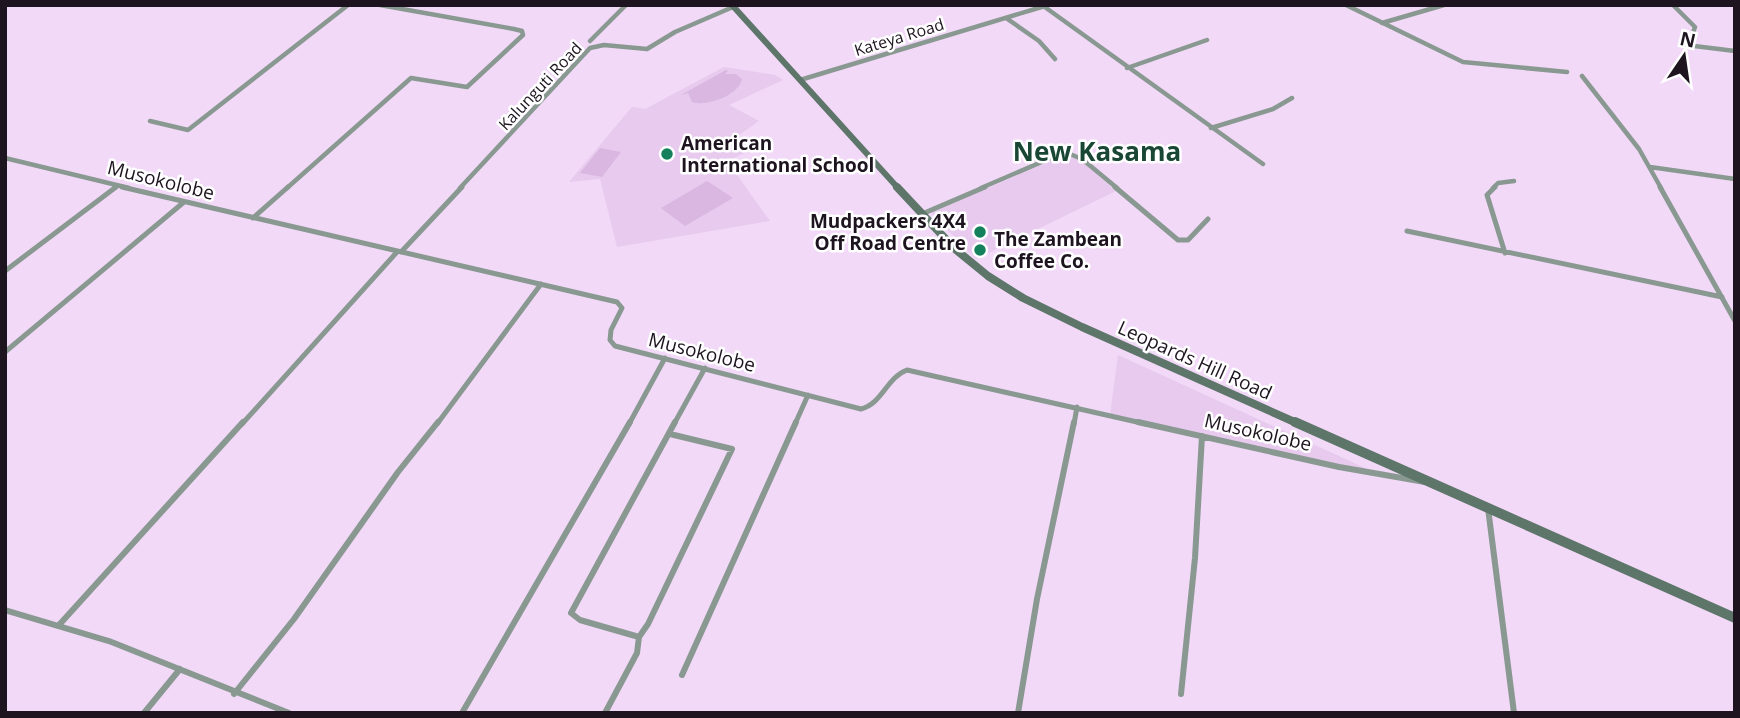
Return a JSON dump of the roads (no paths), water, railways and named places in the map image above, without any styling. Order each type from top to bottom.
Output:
[{"type":"main road","name":"Leopards Hill Road","points":[[732,6],[922,214],[976,268],[1031,304],[1735,618]]},
{"type":"street","points":[[150,121],[188,130],[348,5]]},
{"type":"street","points":[[253,218],[411,78],[467,87],[524,33],[380,5]]},
{"type":"street","points":[[590,41],[625,5]]},
{"type":"street","points":[[1346,5],[1463,62],[1567,72]]},
{"type":"street","points":[[1382,23],[1444,5]]},
{"type":"street","points":[[1673,5],[1695,27],[1690,41],[1683,44],[1735,51]]},
{"type":"street","name":"Kalunguti Road","points":[[59,625],[399,252],[590,48],[604,45],[647,49],[675,32],[732,6]]},
{"type":"street","points":[[1044,6],[1263,164]]},
{"type":"street","name":"Kateya Road","points":[[800,80],[1044,6]]},
{"type":"street","points":[[1003,18],[1025,30],[1055,59]]},
{"type":"street","points":[[1127,68],[1207,40]]},
{"type":"street","points":[[1582,76],[1622,125],[1650,167],[1735,321]]},
{"type":"street","points":[[1212,128],[1273,109],[1292,98]]},
{"type":"street","points":[[922,214],[1067,152],[1082,159],[1178,240],[1188,240],[1208,219]]},
{"type":"street","name":"Musokolobe","points":[[5,158],[617,302],[622,308],[611,330],[612,343],[861,409],[868,408],[885,392],[894,375],[907,370],[1408,481],[1428,481]]},
{"type":"street","points":[[1650,167],[1735,179]]},
{"type":"street","points":[[1506,253],[1486,195],[1498,183],[1514,181]]},
{"type":"street","points":[[5,271],[117,186]]},
{"type":"street","points":[[5,352],[184,202]]},
{"type":"street","points":[[1407,231],[1722,298]]},
{"type":"street","points":[[234,694],[294,619],[398,472],[541,284]]},
{"type":"street","points":[[462,713],[665,358]]},
{"type":"street","points":[[639,637],[580,620],[571,613],[705,368]]},
{"type":"street","points":[[682,675],[808,395]]},
{"type":"street","points":[[1018,713],[1032,622],[1077,407]]},
{"type":"street","points":[[605,713],[637,653],[639,637],[648,625],[732,449],[670,434]]},
{"type":"street","points":[[1181,694],[1194,568],[1202,436]]},
{"type":"street","points":[[1488,508],[1514,713]]},
{"type":"street","points":[[5,610],[82,631],[180,669],[234,694],[289,713]]},
{"type":"street","points":[[144,713],[180,669]]},
{"type":"place","name":"American International School","points":[[667,154]]},
{"type":"place","name":"Mudpackers 4X4 Off Road Centre","points":[[980,232]]},
{"type":"place","name":"The Zambean Coffee Co.","points":[[980,250]]},
{"type":"district","name":"New Kasama","points":[[1097,152]]}]
